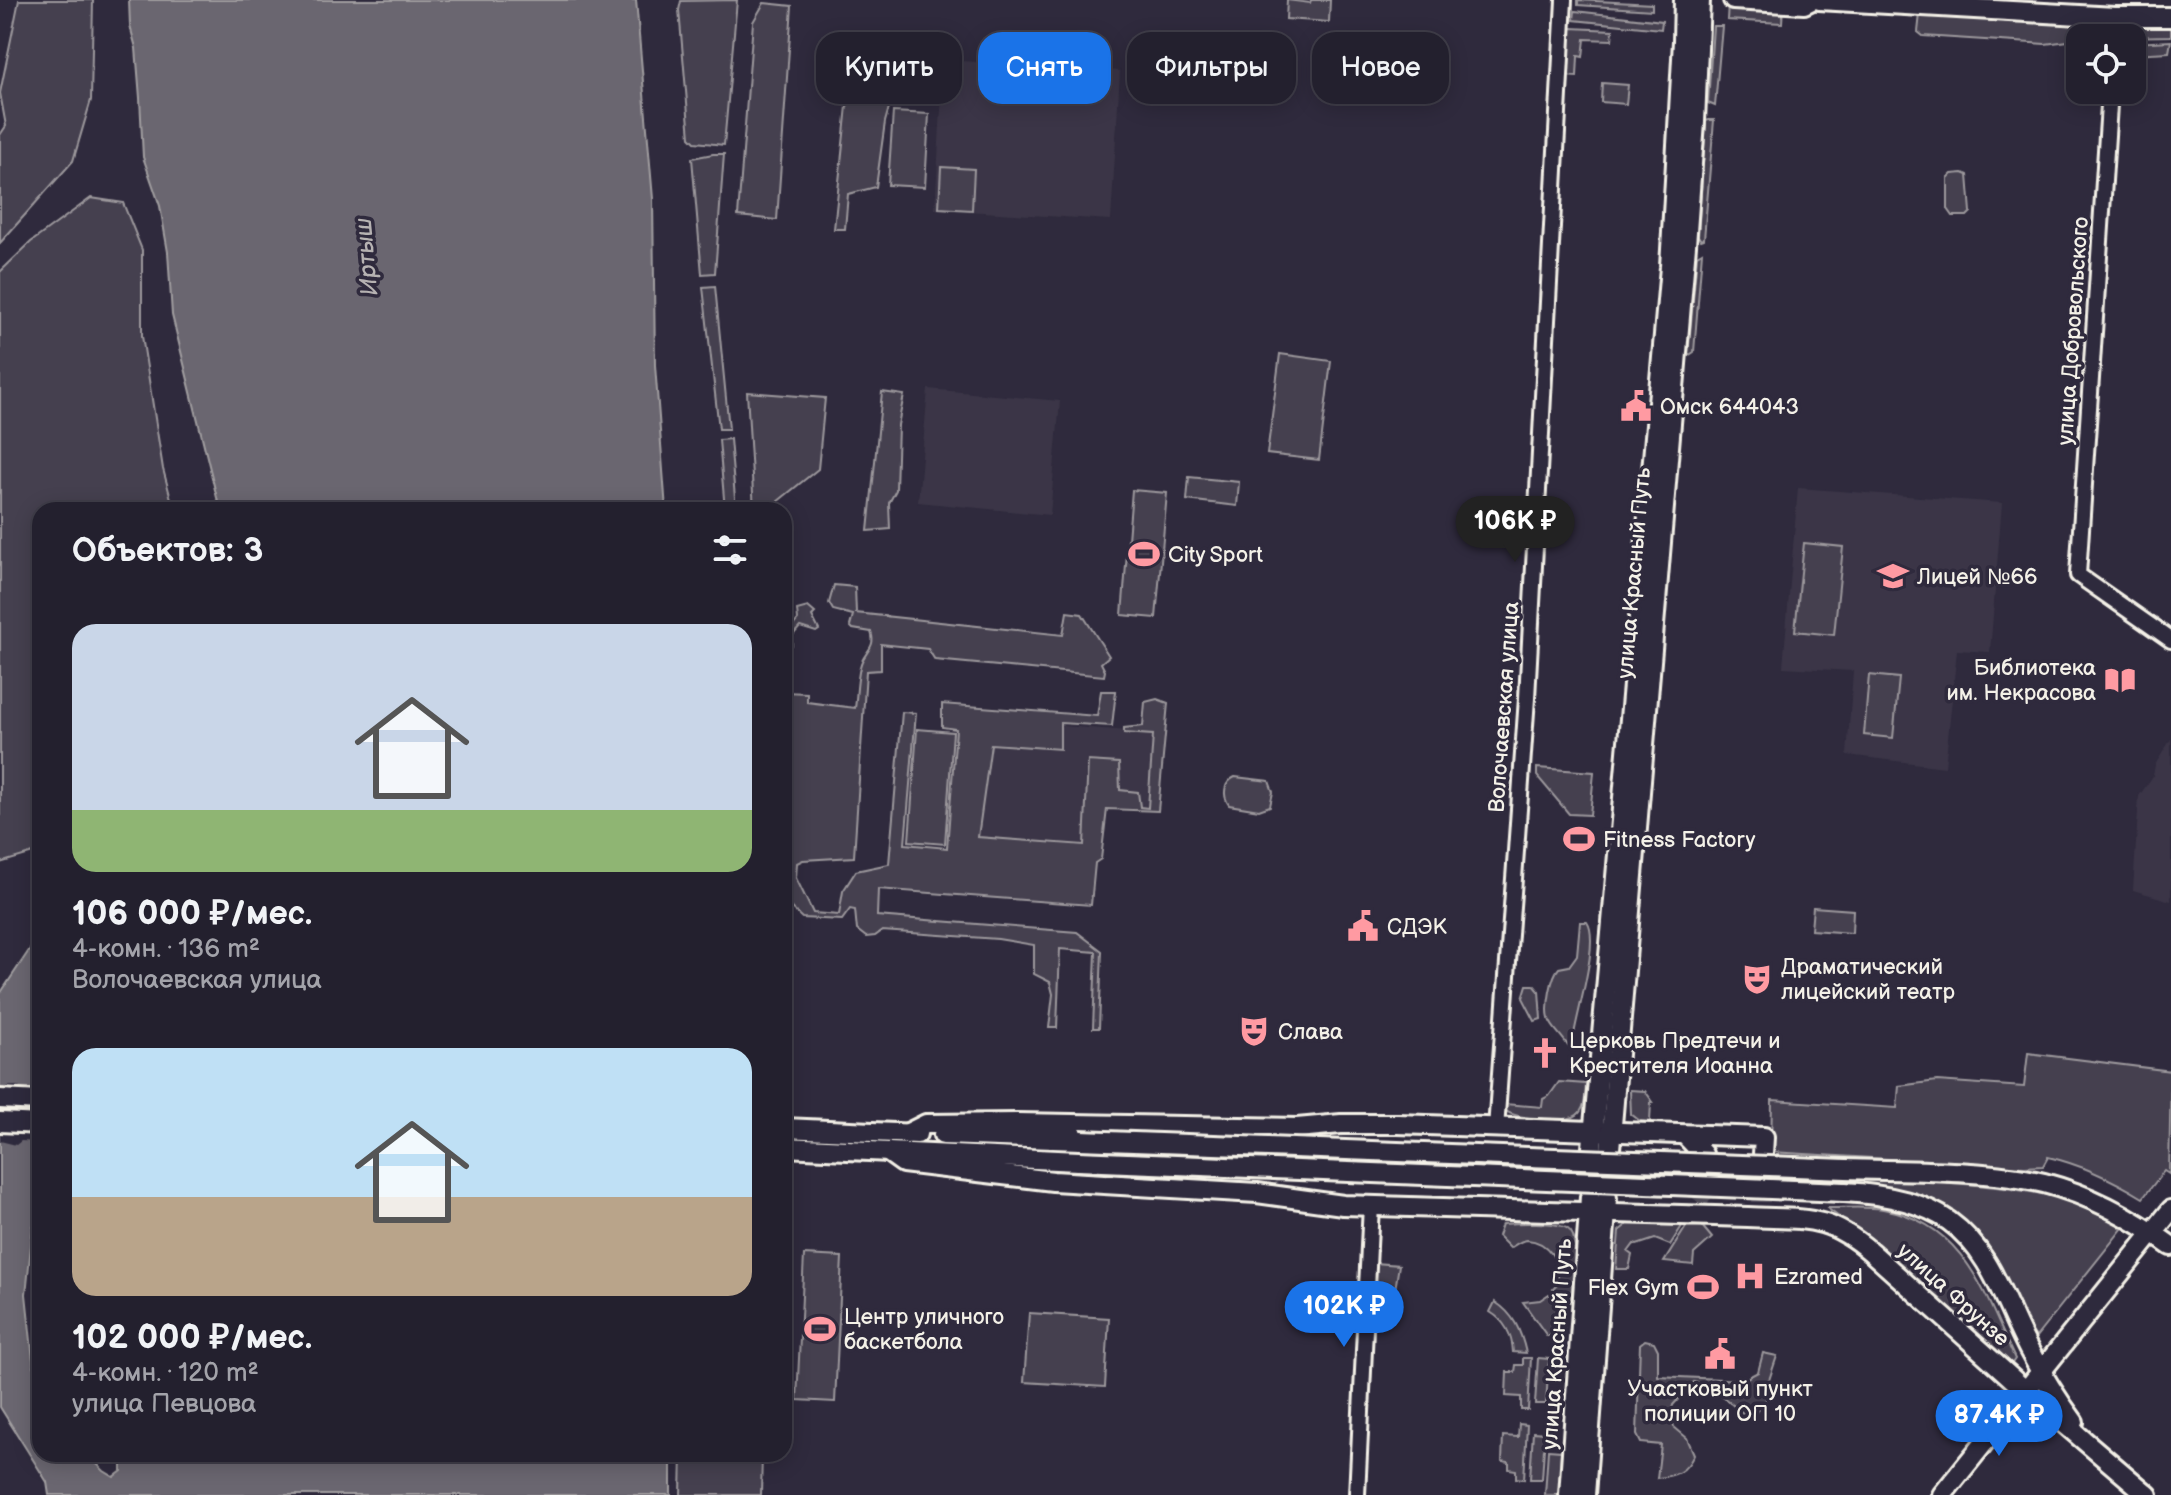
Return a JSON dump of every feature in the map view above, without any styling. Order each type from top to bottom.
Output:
[{"type":"main road","name":"улица Красный Путь","points":[[1602,1141],[1656,501],[1684,0]]},
{"type":"main road","name":"улица Красный Путь","points":[[1656,501],[1691,182],[1700,0]]},
{"type":"main road","points":[[1733,0],[1804,4],[1812,0]]},
{"type":"main road","points":[[1819,0],[2115,17],[2162,11]]},
{"type":"main road","points":[[0,1099],[32,1101]]},
{"type":"main road","points":[[0,1122],[32,1124]]},
{"type":"main road","points":[[906,1134],[926,1124],[1297,1128],[1341,1124],[1496,1129],[1602,1141],[1685,1135],[1764,1145]]},
{"type":"main road","points":[[1275,1139],[1297,1128]]},
{"type":"main road","points":[[792,1130],[889,1153]]},
{"type":"main road","points":[[792,1145],[820,1139],[906,1134],[1929,1171],[2043,1183],[2105,1206],[2171,1246]]},
{"type":"main road","points":[[1685,1135],[1703,1154]]},
{"type":"main road","name":"улица Фрунзе","points":[[889,1153],[1844,1192],[1900,1200],[1927,1208],[1949,1221],[1972,1241],[1990,1269],[2055,1397],[2096,1452]]},
{"type":"main road","name":"улица Фрунзе","points":[[889,1153],[903,1163],[1053,1181],[1229,1191],[1343,1205],[1598,1205],[1678,1216],[1760,1210],[1833,1224],[1850,1234],[2148,1495]]},
{"type":"main road","points":[[1278,1183],[1314,1201]]},
{"type":"main road","points":[[1678,1216],[1698,1202]]},
{"type":"main road","name":"улица Красный Путь","points":[[1569,1495],[1598,1205]]},
{"type":"main road","name":"улица Красный Путь","points":[[1585,1495],[1598,1205]]},
{"type":"main road","points":[[1942,1495],[2171,1210]]},
{"type":"street","name":"Волочаевская улица","points":[[1496,1129],[1527,698],[1564,0]]},
{"type":"street","points":[[2115,17],[2115,24]]},
{"type":"street","name":"улица Добровольского","points":[[2109,104],[2078,575],[2171,640]]},
{"type":"street","points":[[1357,1495],[1371,1205]]},
{"type":"shaded area","points":[[19,0],[93,0],[91,100],[73,161],[0,243],[0,135],[6,126],[0,93]]},
{"type":"shaded area","points":[[737,0],[724,145],[695,142],[690,137],[679,10],[681,1]]},
{"type":"shaded area","points":[[1287,0],[1310,3],[1311,0],[1330,0],[1329,22],[1286,19]]},
{"type":"shaded area","points":[[1578,0],[1652,4],[1652,10],[1578,5]]},
{"type":"shaded area","points":[[764,3],[792,6],[777,220],[738,216],[753,22]]},
{"type":"shaded area","points":[[1728,3],[1783,6],[1782,23],[1727,20]]},
{"type":"shaded area","points":[[1575,11],[1662,21],[1661,29],[1574,20]]},
{"type":"shaded area","points":[[1920,14],[2082,24],[2066,24],[2066,41],[2045,44],[1923,36],[1918,32]]},
{"type":"shaded area","points":[[2171,22],[2171,36],[2146,36],[2146,25]]},
{"type":"shaded area","points":[[1713,26],[1722,26],[1715,106],[1708,103]]},
{"type":"shaded area","points":[[1571,28],[1613,30],[1612,40],[1585,39],[1583,57],[1578,56],[1577,77],[1565,76]]},
{"type":"shaded area","points":[[2171,41],[2169,52],[2146,53],[2146,42]]},
{"type":"shaded area","points":[[962,61],[978,62],[978,104],[1111,104],[1111,70],[1120,71],[1111,220],[935,209],[941,104],[962,104]]},
{"type":"shaded area","points":[[1602,83],[1628,85],[1626,104],[1601,102]]},
{"type":"shaded area","points":[[890,104],[876,187],[848,194],[845,229],[834,229],[847,106]]},
{"type":"shaded area","points":[[893,112],[929,114],[925,187],[888,185]]},
{"type":"shaded area","points":[[1714,120],[1704,239],[1701,240],[1698,236],[1706,121]]},
{"type":"shaded area","points":[[724,154],[715,273],[702,274],[692,158]]},
{"type":"shaded area","points":[[941,167],[974,169],[972,210],[939,208]]},
{"type":"shaded area","points":[[1952,174],[1968,175],[1971,212],[1967,216],[1953,216],[1948,209],[1948,178]]},
{"type":"shaded area","points":[[91,198],[123,203],[142,250],[142,336],[163,469],[172,502],[32,502],[32,853],[0,863],[0,272],[31,242]]},
{"type":"shaded area","points":[[1702,252],[1694,352],[1688,356],[1697,255]]},
{"type":"shaded area","points":[[715,286],[729,429],[719,429],[703,287]]},
{"type":"shaded area","points":[[1280,354],[1331,361],[1319,460],[1267,454]]},
{"type":"shaded area","points":[[928,389],[1060,401],[1050,515],[918,502]]},
{"type":"shaded area","points":[[747,392],[825,398],[818,469],[777,502],[754,502]]},
{"type":"shaded area","points":[[882,392],[904,395],[898,425],[896,490],[889,503],[890,529],[868,531]]},
{"type":"shaded area","points":[[730,439],[735,502],[724,502],[719,440]]},
{"type":"shaded area","points":[[1189,477],[1239,482],[1237,506],[1187,500]]},
{"type":"shaded area","name":"Лицей №66","points":[[1798,488],[2002,503],[1990,652],[1957,650],[1945,767],[1847,755],[1853,671],[1783,667]]},
{"type":"shaded area","name":"City Sport","points":[[1132,490],[1167,493],[1156,618],[1122,615]]},
{"type":"shaded area","points":[[1804,543],[1843,547],[1834,635],[1795,631]]},
{"type":"shaded area","points":[[834,585],[855,587],[856,613],[1063,635],[1067,612],[1082,614],[1109,656],[1101,663],[1104,676],[935,660],[928,649],[881,644],[881,670],[866,671],[854,857],[797,863],[796,878],[813,913],[839,915],[843,891],[856,871],[889,864],[902,712],[916,713],[905,844],[947,848],[956,729],[942,727],[942,704],[1097,716],[1101,691],[1116,691],[1112,726],[1060,723],[1060,749],[991,744],[978,837],[1084,845],[1088,761],[1119,763],[1120,790],[1138,792],[1140,807],[1148,808],[1153,735],[1124,733],[1124,728],[1143,726],[1145,702],[1157,699],[1168,703],[1158,811],[1107,809],[1101,859],[1095,863],[1091,905],[878,889],[877,916],[1077,932],[1102,951],[1099,1028],[1093,1028],[1096,952],[1060,949],[1057,1028],[1049,1028],[1053,994],[1050,982],[1034,974],[1034,945],[998,939],[882,931],[866,937],[857,930],[855,910],[850,909],[842,920],[802,918],[792,909],[792,692],[807,693],[807,702],[855,708],[860,665],[872,641],[871,632],[850,626],[853,615],[833,610],[829,603]]},
{"type":"shaded area","points":[[808,607],[815,613],[812,616],[819,630],[816,632],[800,627],[792,636],[792,627],[798,620],[797,610]]},
{"type":"shaded area","points":[[1869,675],[1899,678],[1893,738],[1864,735]]},
{"type":"shaded area","points":[[957,718],[1155,733],[1149,810],[1105,807],[1101,859],[947,848]]},
{"type":"shaded area","points":[[917,729],[953,732],[945,844],[909,841]]},
{"type":"shaded area","points":[[2171,739],[2171,901],[2133,890],[2139,796],[2153,776],[2155,765]]},
{"type":"shaded area","points":[[1537,768],[1594,772],[1590,815],[1569,814],[1537,776]]},
{"type":"shaded area","points":[[1235,777],[1269,781],[1273,792],[1270,806],[1259,810],[1229,805],[1225,789]]},
{"type":"shaded area","points":[[1813,907],[1853,910],[1852,933],[1811,930]]},
{"type":"shaded area","points":[[1580,922],[1587,922],[1591,946],[1572,1047],[1552,1025],[1548,1007],[1556,972],[1569,966],[1577,955]]},
{"type":"shaded area","points":[[1527,985],[1534,985],[1539,991],[1541,1019],[1535,1021],[1523,998]]},
{"type":"shaded area","points":[[2028,1053],[2171,1071],[2169,1174],[2164,1171],[2143,1198],[2097,1173],[2048,1157],[2043,1166],[2024,1167],[1771,1152],[1772,1100],[1897,1108],[1899,1086],[1937,1081],[2024,1087]]},
{"type":"shaded area","points":[[1559,1082],[1586,1084],[1584,1105],[1577,1115],[1563,1119],[1541,1119],[1506,1111],[1505,1104],[1542,1107],[1543,1099]]},
{"type":"shaded area","points":[[1630,1090],[1645,1091],[1653,1102],[1650,1122],[1640,1121],[1631,1114]]},
{"type":"shaded area","points":[[1847,1178],[1951,1183],[2035,1193],[2072,1201],[2102,1213],[2122,1229],[2036,1337],[1997,1260],[1969,1224],[1952,1211],[1913,1193],[1847,1182]]},
{"type":"shaded area","points":[[1827,1208],[1883,1209],[1911,1217],[1934,1229],[1953,1246],[1981,1286],[2015,1359],[2010,1366],[1860,1233]]},
{"type":"shaded area","points":[[1630,1222],[1684,1223],[1670,1245],[1655,1239],[1634,1244],[1628,1252],[1632,1255],[1629,1269],[1616,1269],[1619,1231]]},
{"type":"shaded area","points":[[1502,1224],[1546,1224],[1563,1226],[1570,1231],[1575,1247],[1571,1302],[1565,1302],[1553,1289],[1559,1283],[1557,1267],[1547,1248],[1527,1240],[1510,1248],[1498,1236]]},
{"type":"shaded area","points":[[1702,1226],[1712,1238],[1694,1254],[1693,1265],[1664,1262],[1686,1227]]},
{"type":"shaded area","name":"Центр уличного баскетбола","points":[[804,1255],[842,1257],[835,1402],[797,1400]]},
{"type":"shaded area","points":[[1375,1263],[1399,1265],[1394,1296],[1381,1298],[1374,1293]]},
{"type":"shaded area","points":[[1549,1294],[1564,1311],[1563,1338],[1554,1354],[1555,1336],[1547,1336],[1523,1302],[1540,1300]]},
{"type":"shaded area","points":[[1495,1302],[1516,1324],[1526,1353],[1513,1352],[1507,1329],[1490,1312]]},
{"type":"shaded area","points":[[1029,1313],[1109,1318],[1105,1387],[1024,1382]]},
{"type":"shaded area","points":[[1645,1340],[1654,1342],[1658,1350],[1658,1376],[1743,1380],[1758,1372],[1763,1353],[1777,1356],[1768,1383],[1773,1391],[1750,1419],[1713,1389],[1694,1382],[1673,1405],[1671,1416],[1674,1427],[1687,1438],[1694,1454],[1680,1472],[1657,1478],[1661,1445],[1641,1443],[1637,1435],[1640,1344]]},
{"type":"shaded area","points":[[1523,1358],[1531,1358],[1528,1410],[1521,1410],[1521,1397],[1506,1396],[1507,1372],[1515,1372],[1516,1365],[1523,1365]]},
{"type":"shaded area","points":[[1538,1358],[1549,1359],[1546,1404],[1535,1404]]},
{"type":"shaded area","points":[[1519,1424],[1527,1425],[1524,1479],[1516,1478],[1516,1470],[1509,1469],[1509,1462],[1502,1461],[1503,1436],[1518,1437]]},
{"type":"shaded area","points":[[1533,1432],[1545,1433],[1542,1479],[1530,1479]]},
{"type":"shaded area","points":[[1548,1450],[1561,1451],[1559,1495],[1545,1495]]},
{"type":"shaded area","points":[[682,1462],[762,1462],[761,1495],[681,1495]]},
{"type":"water","name":"Иртыш","points":[[129,0],[636,0],[653,199],[655,365],[665,502],[218,502],[172,315],[168,252],[160,206],[143,157],[136,48],[130,26]]},
{"type":"water","points":[[32,946],[32,1237],[26,1294],[32,1350],[32,1458],[0,1407],[0,994]]},
{"type":"water","points":[[34,1462],[95,1462],[114,1477],[122,1471],[122,1462],[671,1462],[671,1495],[49,1495],[47,1482]]},
{"type":"pier","points":[[18,1086],[22,1090],[32,1090],[32,1142],[21,1141],[16,1145],[0,1141],[0,1089]]},
{"type":"tunnel","points":[[1698,1202],[1708,1179],[1703,1154]]},
{"type":"tunnel","points":[[1761,1202],[1763,1154]]},
{"type":"tunnel","points":[[1265,1158],[1268,1172],[1278,1183]]},
{"type":"place","name":"Омск 644043","points":[[1636,406]]},
{"type":"place","name":"City Sport","points":[[1144,554]]},
{"type":"place","name":"Лицей №66","points":[[1893,576]]},
{"type":"place","name":"Библиотека им. Некрасова","points":[[2120,680]]},
{"type":"place","name":"Fitness Factory","points":[[1579,839]]},
{"type":"place","name":"СДЭК","points":[[1363,926]]},
{"type":"place","name":"Драматический лицейский театр","points":[[1757,979]]},
{"type":"place","name":"Слава","points":[[1254,1031]]},
{"type":"place","name":"Церковь Предтечи и Крестителя Иоанна","points":[[1545,1053]]},
{"type":"place","name":"Ezramed","points":[[1750,1276]]},
{"type":"place","name":"Flex Gym","points":[[1703,1287]]},
{"type":"place","name":"Центр уличного баскетбола","points":[[820,1329]]},
{"type":"place","name":"Участковый пункт полиции ОП 10","points":[[1720,1354]]}]
